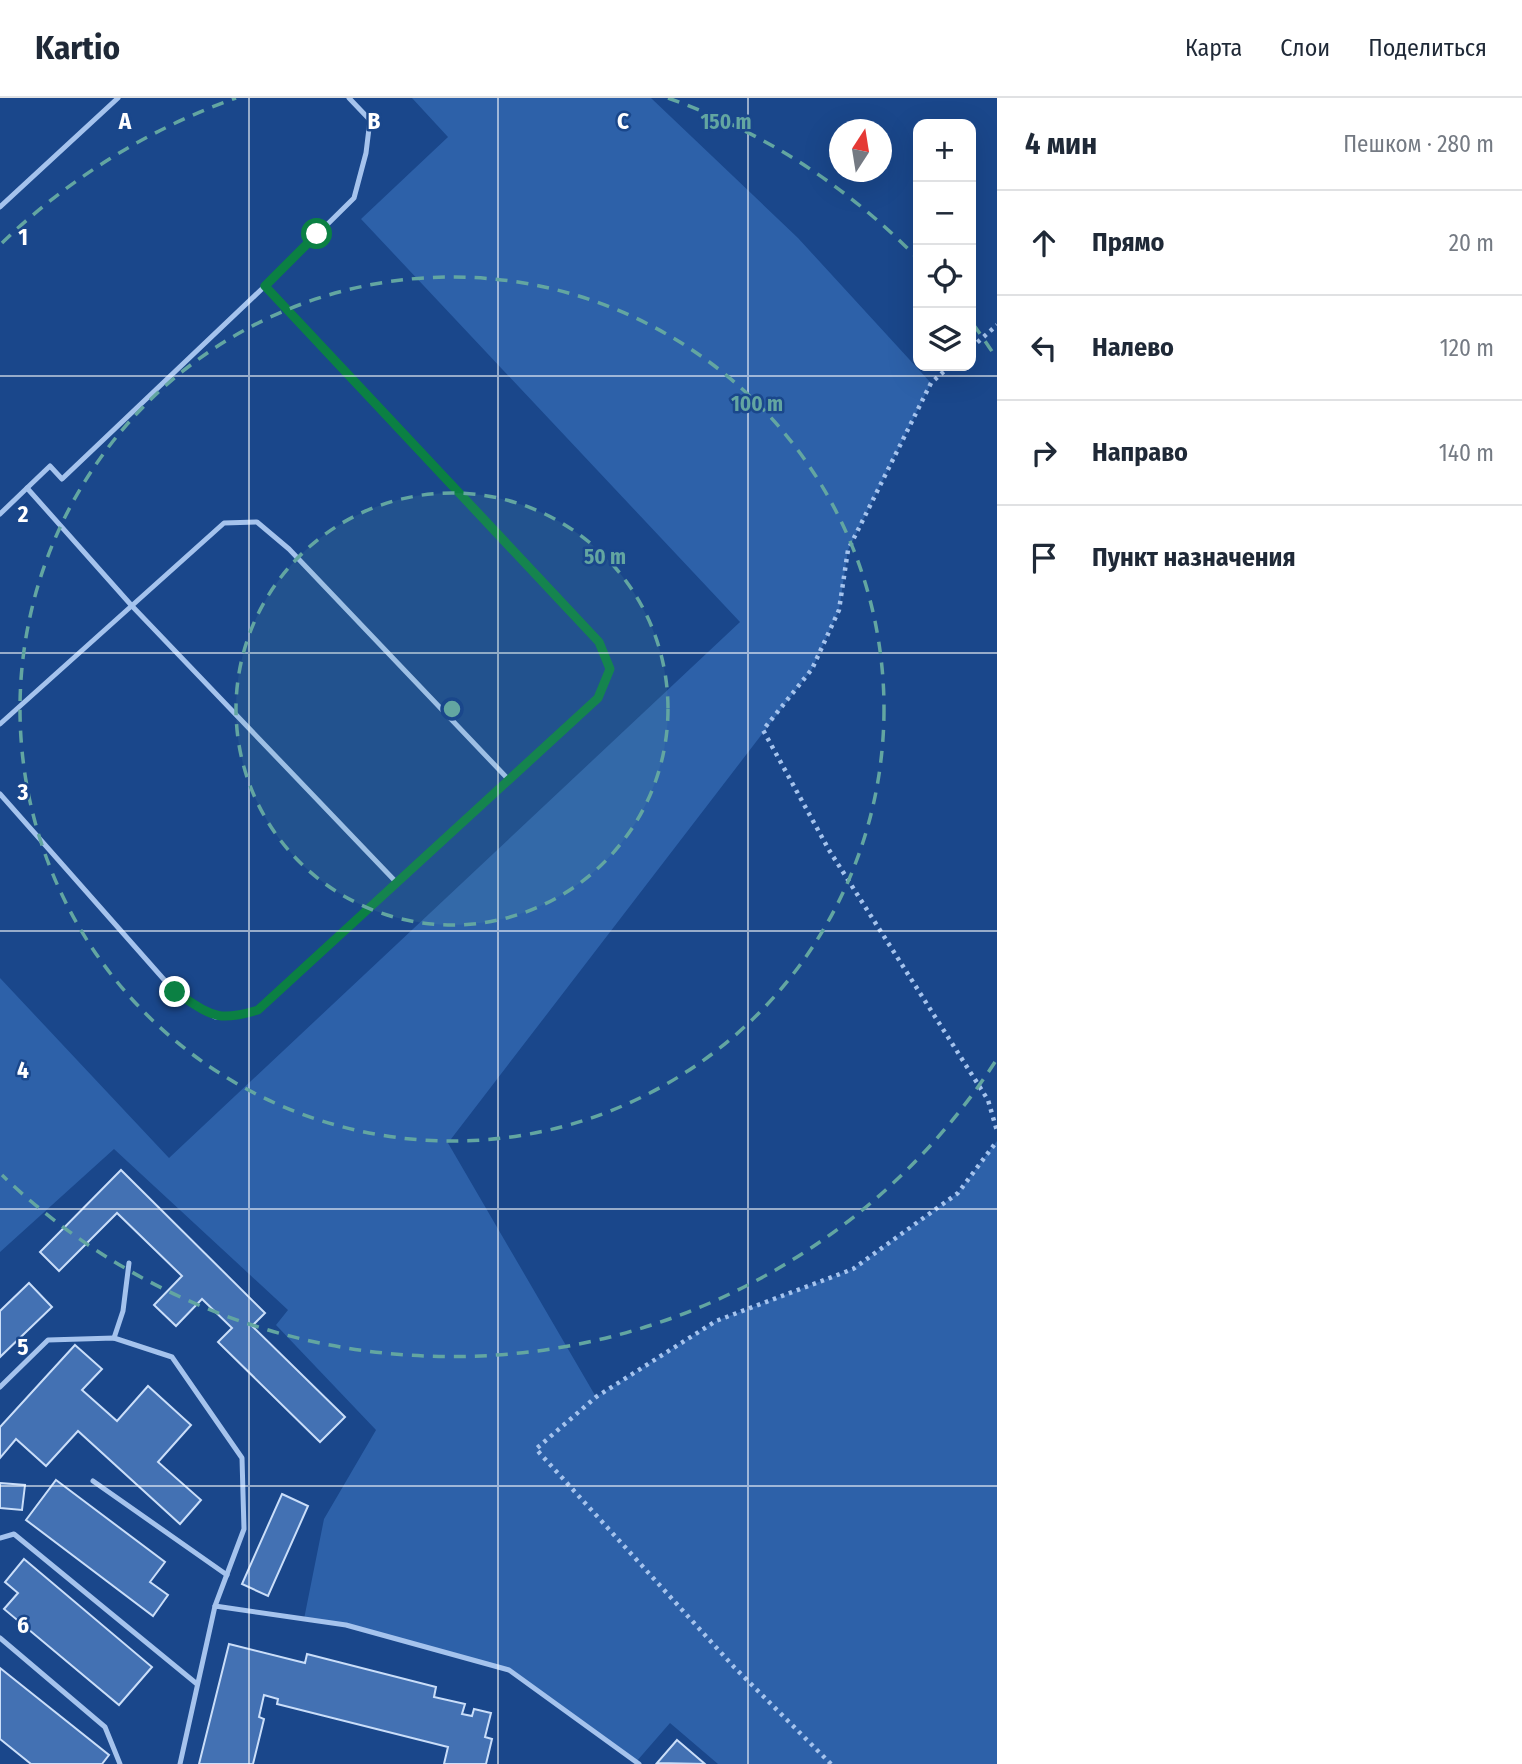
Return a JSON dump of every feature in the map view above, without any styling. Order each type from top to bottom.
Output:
[{"type":"lane","points":[[0,207],[118,98]]},
{"type":"lane","points":[[0,514],[50,466],[62,479],[354,198],[366,153],[370,120],[349,98]]},
{"type":"lane","points":[[0,794],[175,992],[215,1017],[236,1016],[258,1010],[598,698],[610,669],[599,642],[265,286]]},
{"type":"lane","points":[[27,488],[132,606],[397,883]]},
{"type":"lane","points":[[0,724],[224,523],[257,522],[289,549],[509,780]]},
{"type":"lane","points":[[114,1338],[123,1311],[129,1263]]},
{"type":"lane","points":[[0,1387],[48,1339],[114,1338],[172,1357],[242,1458],[244,1529],[215,1606],[180,1764]]},
{"type":"lane","points":[[93,1481],[227,1575]]},
{"type":"lane","points":[[0,1538],[15,1534],[197,1684]]},
{"type":"lane","points":[[215,1606],[346,1625],[509,1670],[639,1764]]},
{"type":"lane","points":[[0,1637],[105,1727],[120,1764]]},
{"type":"path","points":[[976,344],[997,325]]},
{"type":"path","points":[[944,371],[931,383],[848,550],[839,610],[812,669],[763,730],[829,849],[988,1100],[997,1131]]},
{"type":"path","points":[[831,1764],[734,1667],[536,1449],[596,1397],[716,1321],[853,1269],[958,1193],[997,1141]]},
{"type":"shaded area","points":[[412,98],[651,98],[798,238],[913,363],[913,371],[920,371],[931,383],[848,550],[839,610],[812,669],[448,1143],[596,1397],[716,1321],[853,1269],[958,1193],[997,1141],[997,1764],[718,1764],[670,1723],[636,1762],[509,1670],[346,1625],[304,1619],[324,1519],[376,1430],[276,1325],[288,1310],[114,1149],[0,1252],[0,978],[169,1158],[740,622],[361,219],[448,137]]},
{"type":"building","points":[[121,1170],[265,1313],[252,1326],[345,1417],[320,1442],[218,1342],[232,1328],[202,1299],[176,1326],[154,1305],[182,1276],[117,1213],[59,1271],[40,1252]]},
{"type":"building","points":[[29,1283],[52,1307],[0,1357],[0,1311]]},
{"type":"building","points":[[75,1345],[102,1369],[82,1390],[117,1421],[148,1386],[191,1425],[158,1462],[201,1500],[180,1524],[78,1431],[46,1466],[16,1439],[0,1458],[0,1427]]},
{"type":"building","points":[[56,1480],[165,1562],[150,1582],[168,1595],[153,1616],[26,1520]]},
{"type":"building","points":[[0,1483],[25,1485],[22,1510],[0,1508]]},
{"type":"building","points":[[282,1494],[308,1506],[268,1596],[242,1584]]},
{"type":"building","points":[[24,1559],[152,1667],[119,1705],[4,1609],[18,1593],[5,1582]]},
{"type":"building","points":[[229,1644],[305,1663],[307,1654],[436,1687],[434,1697],[465,1704],[462,1714],[472,1716],[474,1709],[491,1713],[485,1737],[492,1739],[486,1764],[444,1764],[448,1747],[277,1704],[278,1699],[264,1695],[259,1717],[264,1719],[253,1764],[199,1764]]},
{"type":"building","points":[[0,1668],[109,1755],[102,1764],[31,1764],[0,1739]]},
{"type":"building","points":[[677,1740],[705,1764],[657,1763]]},
{"type":"route","points":[[175,992],[215,1017],[236,1016],[258,1010],[598,698],[610,669],[599,642],[265,286],[317,234]]}]
